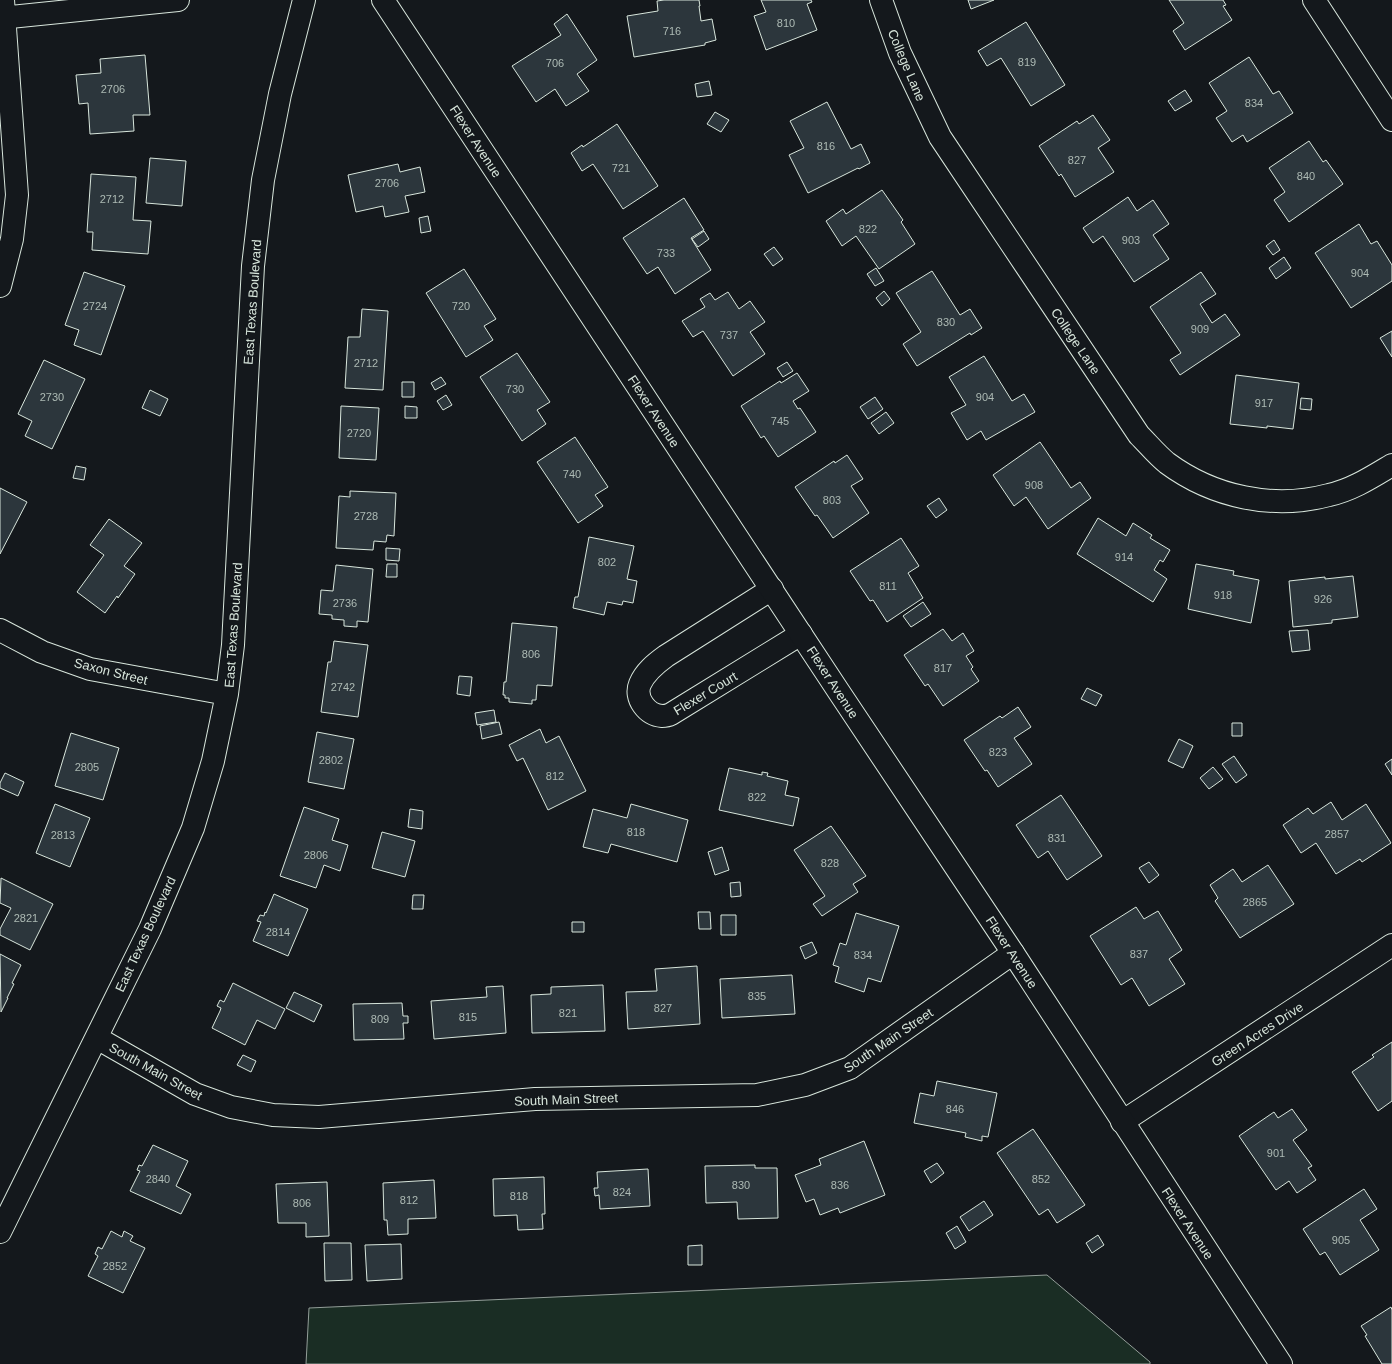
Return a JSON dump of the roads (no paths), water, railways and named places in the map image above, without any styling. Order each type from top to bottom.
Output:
[{"type":"street","points":[[0,286],[12,239],[17,195],[3,12],[178,0]]},
{"type":"street","name":"East Texas Boulevard","points":[[0,1232],[150,929],[192,828],[214,761],[227,694],[233,645],[253,266],[263,180],[280,94],[304,0]]},
{"type":"street","name":"Flexer Avenue","points":[[383,0],[1013,953],[1281,1364]]},
{"type":"street","name":"College Lane","points":[[881,0],[900,52],[940,137],[1139,435],[1166,462],[1193,480],[1222,492],[1260,500],[1292,501],[1330,495],[1366,481],[1392,465]]},
{"type":"street","points":[[1314,0],[1392,120]]},
{"type":"street","name":"Flexer Court","points":[[772,589],[654,665],[644,676],[639,686],[640,699],[645,707],[662,716],[671,714],[801,634]]},
{"type":"street","name":"Saxon Street","points":[[0,630],[42,652],[90,669],[227,694]]},
{"type":"street","name":"Green Acres Drive","points":[[1122,1122],[1392,946]]},
{"type":"street","name":"South Main Street","points":[[97,1038],[195,1094],[231,1107],[273,1115],[319,1117],[535,1099],[757,1096],[805,1085],[850,1068],[1013,953]]}]
